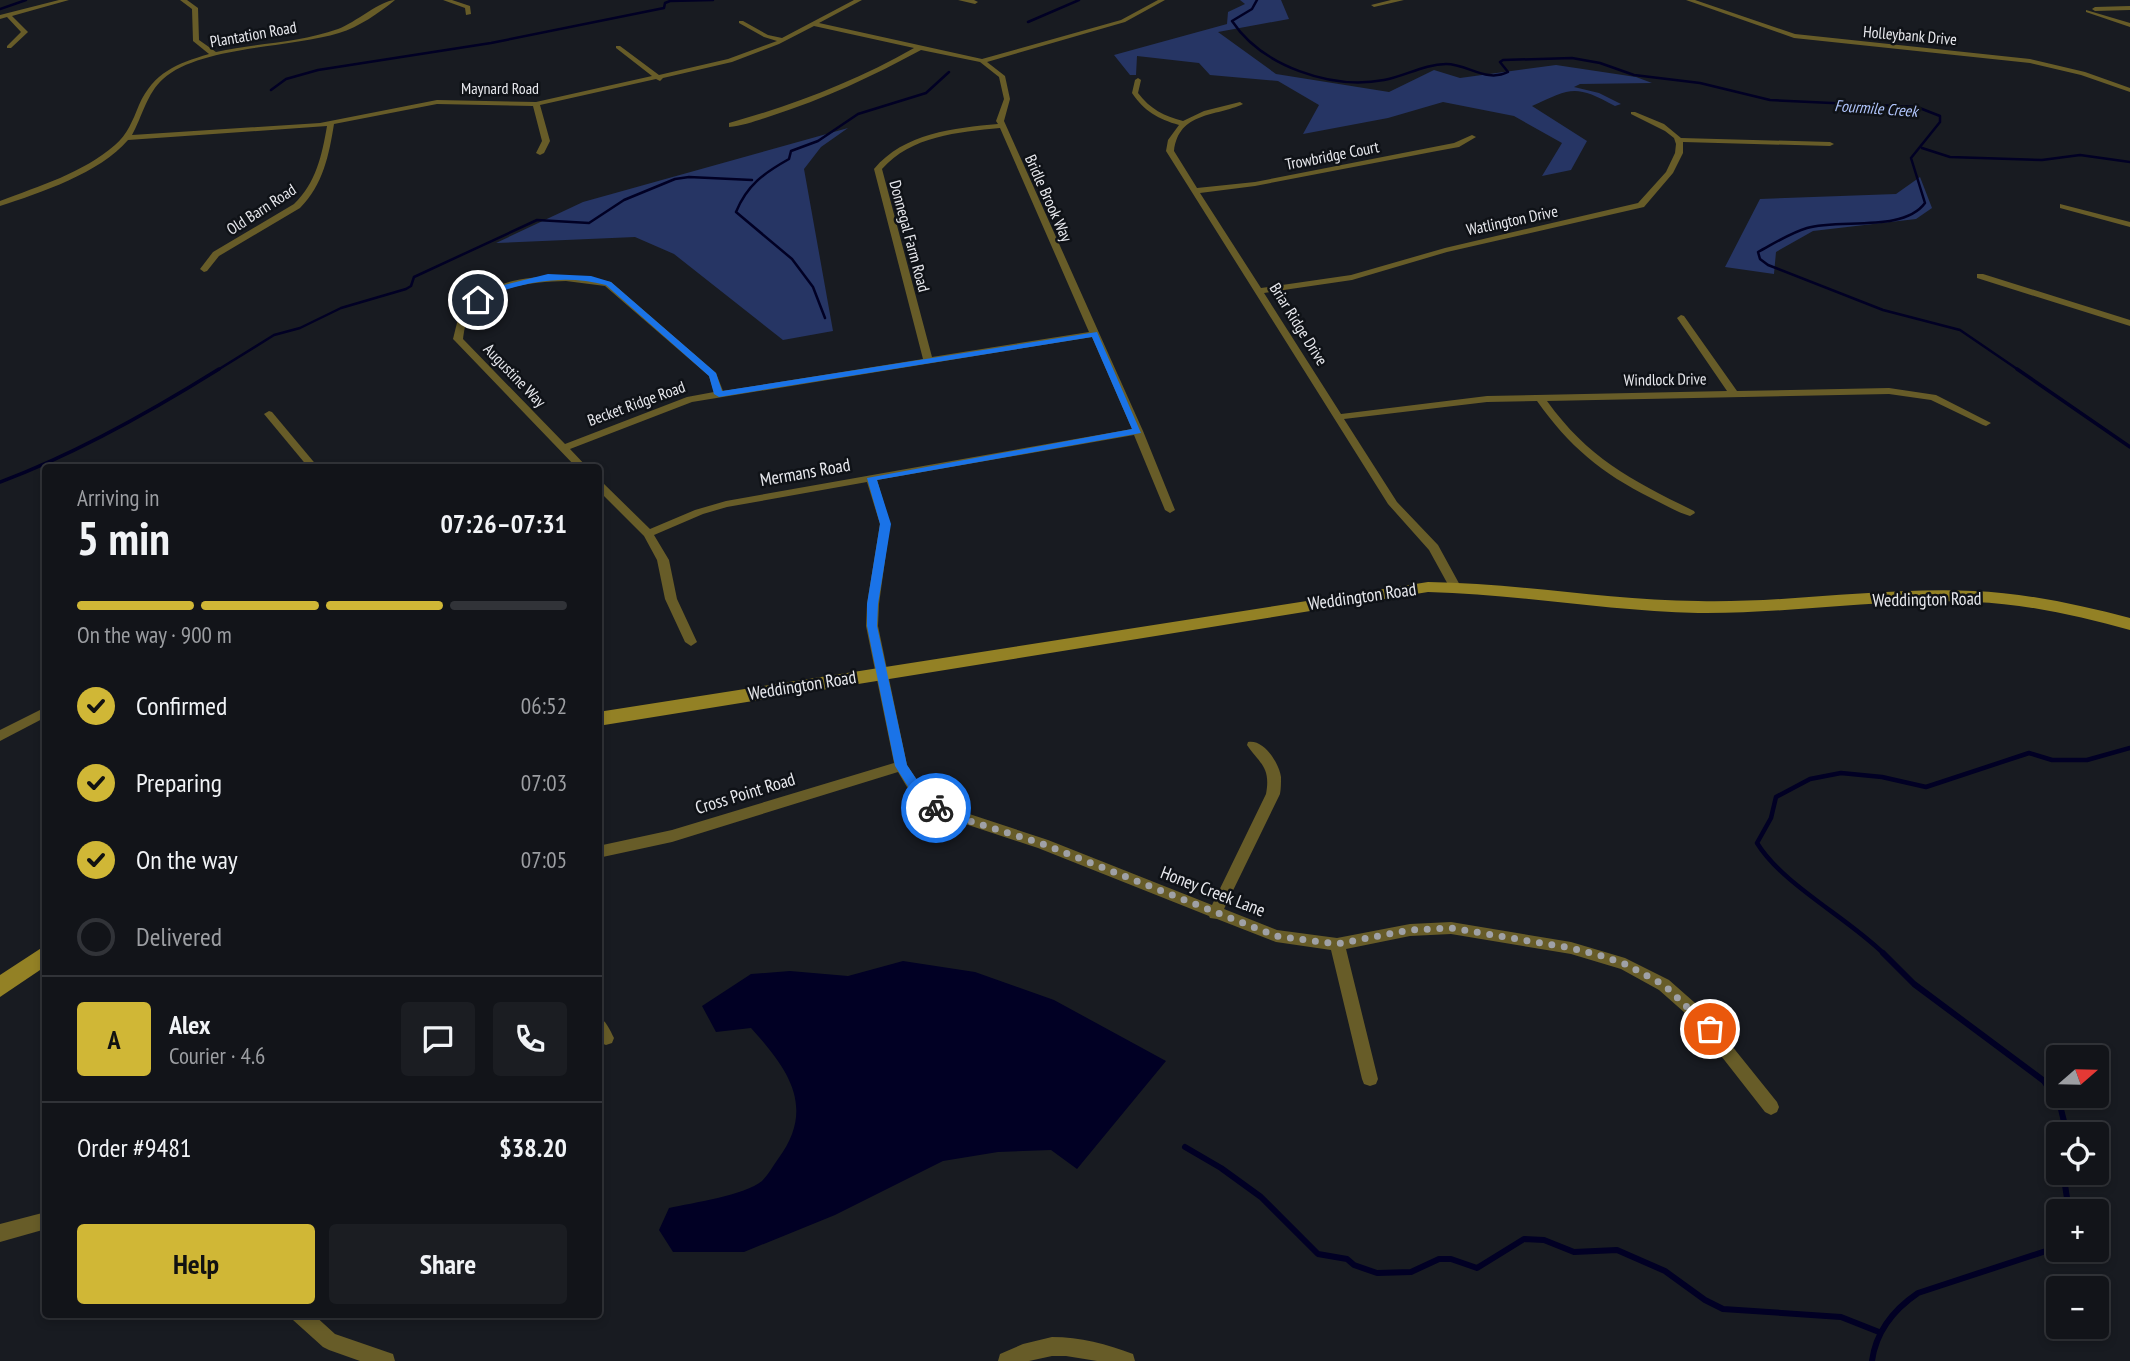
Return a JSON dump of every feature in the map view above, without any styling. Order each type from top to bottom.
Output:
[{"type":"main road","name":"Weddington Road","points":[[602,718],[1428,587],[1689,607],[1914,597],[1990,598],[2074,609],[2130,624]]},
{"type":"main road","points":[[0,987],[42,957]]},
{"type":"street","points":[[0,17],[66,0]]},
{"type":"street","points":[[183,0],[194,8],[197,41],[214,54]]},
{"type":"street","name":"Plantation Road","points":[[0,204],[88,165],[110,152],[125,138],[154,82],[182,65],[214,54],[337,32],[359,22],[391,0]]},
{"type":"street","points":[[446,0],[468,7],[468,14]]},
{"type":"street","name":"Maynard Road","points":[[125,138],[331,123],[402,106],[437,102],[536,104],[660,79],[730,61],[782,40],[859,0]]},
{"type":"street","points":[[961,0],[975,2]]},
{"type":"street","points":[[982,61],[1123,22],[1162,0]]},
{"type":"street","points":[[1374,5],[1401,0]]},
{"type":"street","name":"Holleybank Drive","points":[[1689,0],[1773,30],[1809,39],[2029,61],[2083,73],[2130,90]]},
{"type":"street","points":[[2130,8],[2088,10],[2130,25]]},
{"type":"street","points":[[8,15],[25,32],[9,47]]},
{"type":"street","points":[[741,22],[766,36],[782,40]]},
{"type":"street","points":[[814,24],[982,61],[1002,76],[1006,85],[1007,99],[1000,121],[1002,126]]},
{"type":"street","points":[[618,47],[660,79]]},
{"type":"street","points":[[732,125],[789,108],[867,78],[921,47]]},
{"type":"street","points":[[1138,80],[1135,93],[1145,107],[1154,114],[1184,124],[1214,110],[1240,104]]},
{"type":"street","points":[[536,104],[546,141],[540,153]]},
{"type":"street","points":[[1633,113],[1668,130],[1679,140],[1830,144]]},
{"type":"street","name":"Old Barn Road","points":[[204,270],[216,254],[297,206],[307,197],[317,177],[331,123]]},
{"type":"street","name":"Briar Ridge Drive","points":[[1184,124],[1172,138],[1170,151],[1393,504],[1434,548],[1455,587]]},
{"type":"street","name":"Bridle Brook Way","points":[[1002,126],[1138,431],[1170,510]]},
{"type":"street","name":"Donnegal Farm Road","points":[[928,360],[878,169],[884,159],[906,145],[954,132],[1002,126]]},
{"type":"street","name":"Trowbridge Court","points":[[1195,191],[1255,184],[1437,149],[1463,143],[1472,137]]},
{"type":"street","name":"Watlington Drive","points":[[1259,290],[1352,277],[1445,250],[1641,205],[1652,195],[1680,153],[1679,140]]},
{"type":"street","points":[[2063,206],[2130,225]]},
{"type":"street","points":[[1980,276],[2130,323]]},
{"type":"street","name":"Augustine Way","points":[[579,464],[458,339],[458,325],[465,312],[478,300],[503,288],[548,277],[591,279],[608,284],[713,375],[719,394]]},
{"type":"street","points":[[1681,318],[1733,393]]},
{"type":"street","name":"Becket Ridge Road","points":[[563,448],[690,399],[1094,334]]},
{"type":"street","name":"Windlock Drive","points":[[1339,417],[1464,401],[1539,397],[1908,392],[1945,401],[1986,423]]},
{"type":"street","points":[[1539,397],[1559,427],[1595,461],[1623,479],[1690,513]]},
{"type":"street","points":[[269,414],[311,464]]},
{"type":"street","name":"Mermans Road","points":[[648,534],[699,512],[726,504],[1138,431]]},
{"type":"street","name":"Honey Creek Lane","points":[[871,478],[886,524],[872,626],[884,672],[901,766],[918,793],[940,810],[1043,844],[1276,936],[1337,944],[1410,930],[1451,928],[1571,948],[1625,964],[1664,985],[1698,1015],[1771,1107]]},
{"type":"street","points":[[602,488],[648,534],[663,560],[671,599],[691,642]]},
{"type":"street","points":[[0,736],[42,713]]},
{"type":"street","points":[[1215,914],[1273,794],[1273,766],[1253,745]]},
{"type":"street","name":"Cross Point Road","points":[[602,851],[672,836],[901,766]]},
{"type":"street","points":[[1337,944],[1370,1079]]},
{"type":"street","points":[[0,1233],[42,1221]]},
{"type":"street","points":[[304,1318],[329,1340],[386,1361]]},
{"type":"street","points":[[1007,1361],[1029,1350],[1057,1346],[1090,1348],[1126,1361]]},
{"type":"shaded area","points":[[1240,0],[1281,0],[1289,19],[1218,32],[1276,74],[1389,92],[1434,70],[1460,78],[1556,65],[1636,77],[1652,83],[1580,84],[1574,87],[1599,93],[1621,104],[1615,106],[1591,94],[1573,91],[1532,106],[1587,141],[1571,170],[1542,176],[1562,143],[1514,116],[1443,102],[1388,118],[1303,134],[1319,105],[1278,81],[1210,75],[1199,63],[1137,56],[1136,75],[1130,75],[1114,55],[1227,24],[1228,12],[1245,4]]},
{"type":"shaded area","points":[[848,128],[821,147],[804,169],[833,331],[783,340],[674,254],[635,237],[496,243],[583,202]]},
{"type":"shaded area","points":[[1920,177],[1932,208],[1916,219],[1813,231],[1776,252],[1774,274],[1725,267],[1760,199],[1896,194]]},
{"type":"shaded area","points":[[903,961],[975,972],[1054,1000],[1166,1061],[1077,1169],[1051,1150],[998,1152],[943,1161],[835,1215],[744,1252],[673,1252],[659,1230],[669,1208],[731,1194],[762,1181],[790,1140],[795,1122],[793,1089],[786,1073],[764,1043],[751,1028],[716,1032],[702,1006],[751,974],[790,971],[848,976]]},
{"type":"waterway","points":[[0,9],[26,0]]},
{"type":"waterway","points":[[271,90],[286,79],[318,70],[491,43],[664,8],[665,3],[670,1],[713,0]]},
{"type":"waterway","points":[[1028,22],[1079,0]]},
{"type":"waterway","name":"Fourmile Creek","points":[[1257,0],[1252,9],[1232,21],[1245,37],[1279,62],[1321,78],[1363,82],[1384,80],[1446,64],[1500,75],[1508,72],[1500,62],[1503,60],[1572,58],[1600,63],[1634,75],[1700,83],[1770,100],[1917,107],[1940,116],[1940,122],[1911,158],[1925,203],[1915,212],[1886,221],[1807,228],[1758,252],[1760,259],[1768,265],[1883,310],[1960,330],[2020,371]]},
{"type":"waterway","points":[[825,318],[813,287],[792,259],[736,212],[740,203],[757,181],[789,159],[791,151],[818,141],[858,114],[926,93],[949,72]]},
{"type":"waterway","points":[[1922,148],[1950,157],[2042,160],[2080,155],[2130,162]]},
{"type":"waterway","points":[[216,371],[274,335],[300,328],[341,308],[406,289],[411,286],[414,277],[537,220],[589,223],[624,200],[675,179],[689,177],[752,180]]},
{"type":"waterway","points":[[45,464],[112,431],[219,369]]},
{"type":"waterway","name":"Fourmile Creek","points":[[2017,369],[2130,447]]},
{"type":"waterway","points":[[0,482],[42,465]]},
{"type":"waterway","points":[[1884,954],[1782,873],[1757,843],[1771,818],[1776,797],[1810,779],[1841,773],[1882,777],[1926,787],[2029,753],[2052,760],[2087,760],[2130,748]]},
{"type":"waterway","points":[[1884,954],[1914,984],[2044,1081],[2060,1105],[2064,1122]]},
{"type":"waterway","points":[[1185,1147],[1221,1168],[1261,1197],[1318,1254],[1347,1259],[1354,1265],[1377,1273],[1411,1272],[1439,1259],[1451,1259],[1477,1268],[1524,1239],[1544,1240],[1574,1252],[1617,1250],[1665,1271],[1705,1300],[1723,1309],[1841,1317],[1879,1332]]},
{"type":"waterway","points":[[2065,1185],[2067,1199]]},
{"type":"waterway","points":[[1872,1361],[1877,1340],[1887,1322],[1918,1293],[2046,1251]]},
{"type":"way so far","points":[[936,808],[1043,844],[1276,936],[1337,944],[1410,930],[1451,928],[1571,948],[1602,956],[1625,964],[1664,985],[1710,1029]]},
{"type":"route","points":[[478,300],[524,281],[548,277],[569,276],[608,284],[713,375],[719,394],[1094,334],[1138,431],[871,478],[886,524],[872,626],[884,672],[901,766],[906,778],[918,793],[936,808]]}]
